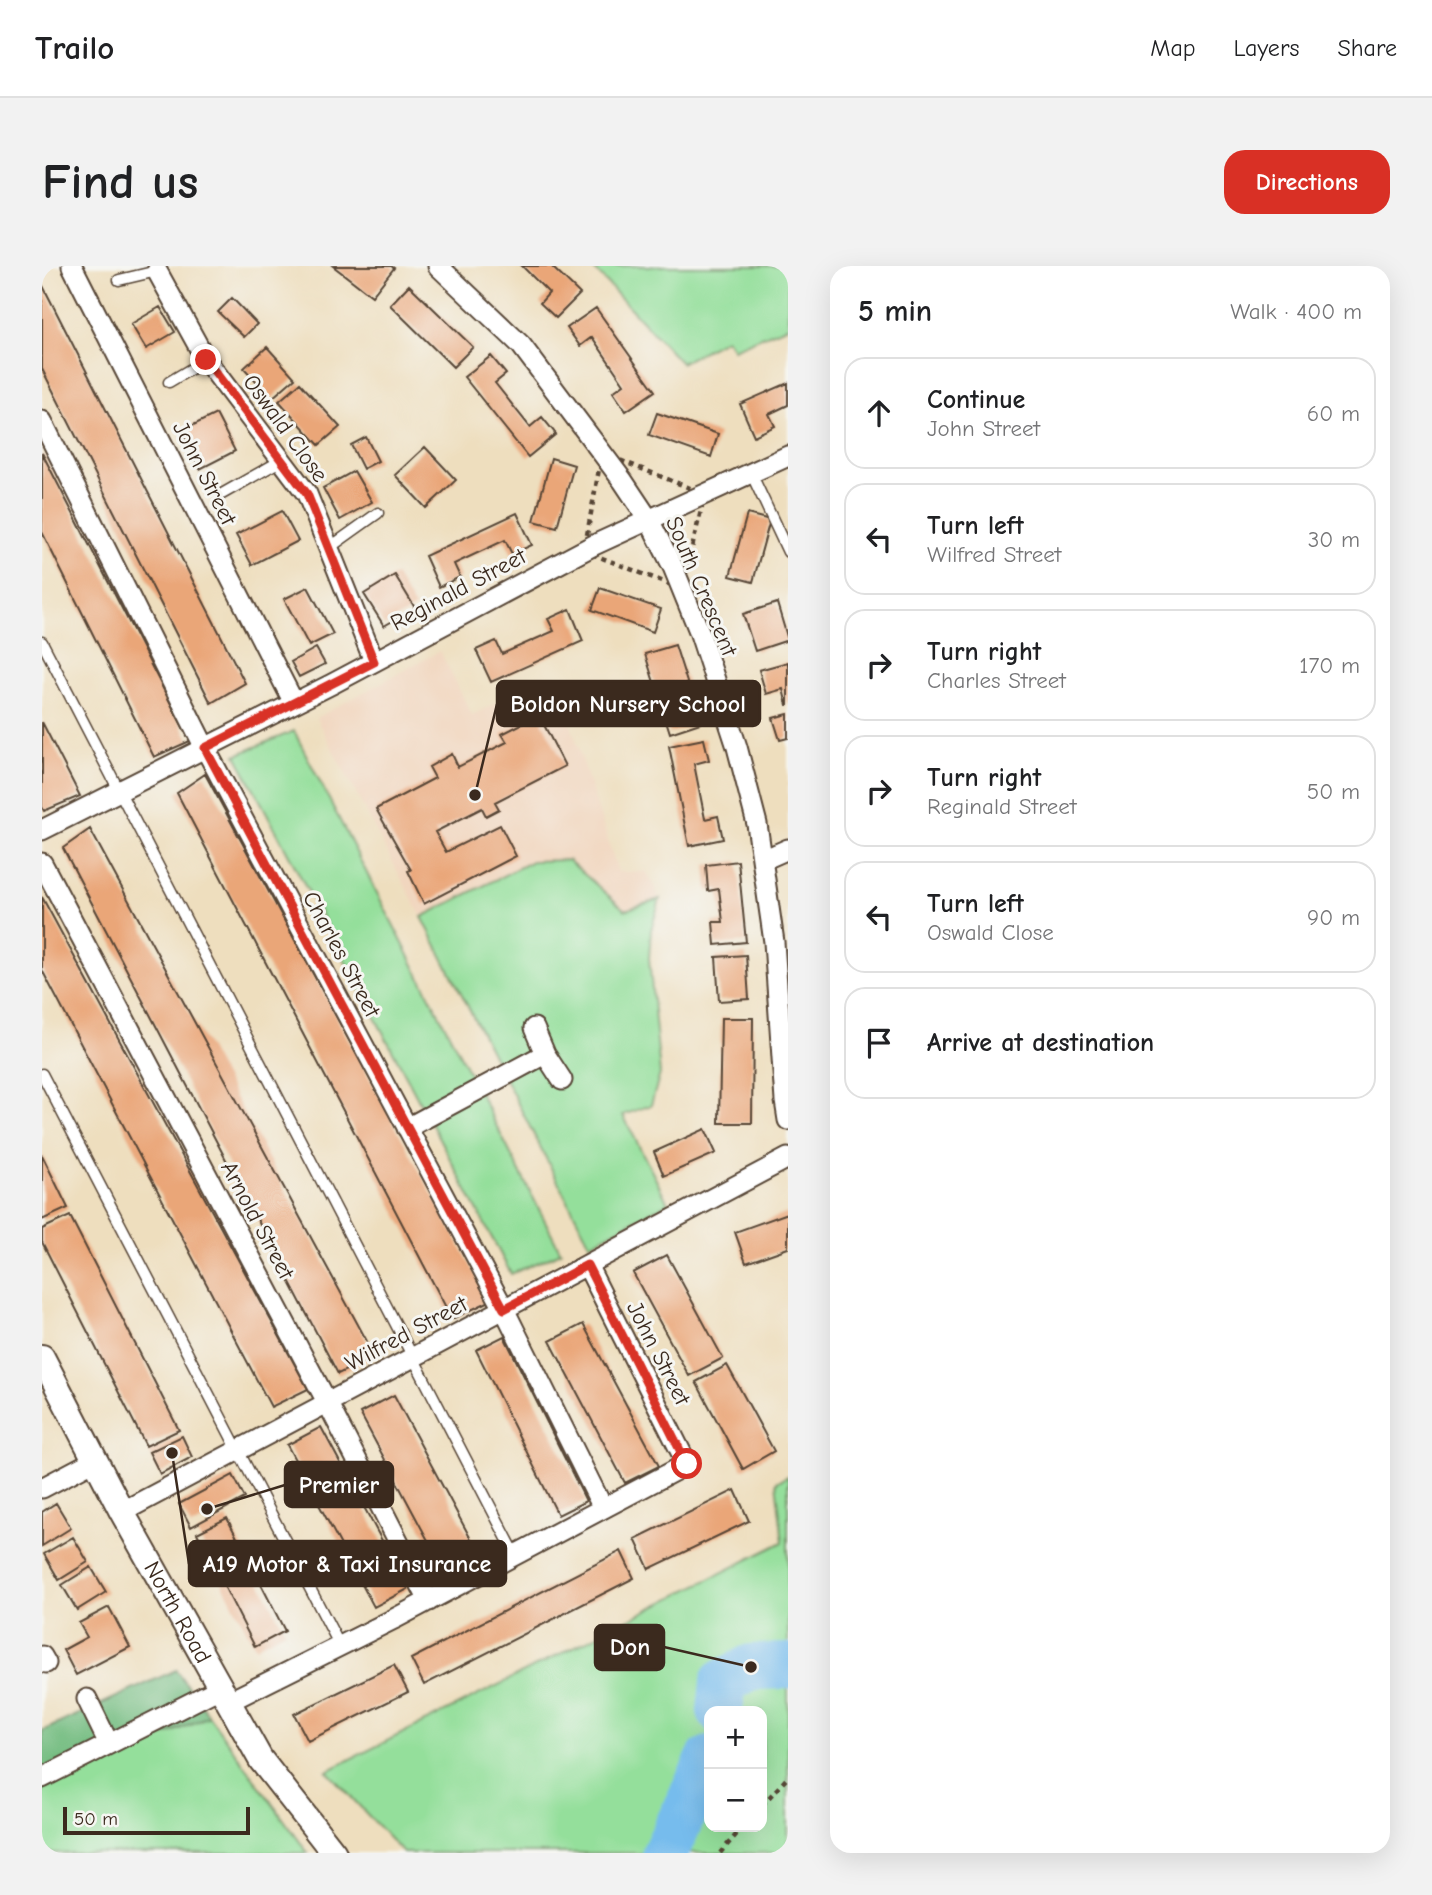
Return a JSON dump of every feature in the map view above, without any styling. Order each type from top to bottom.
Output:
[{"type":"street","name":"John Street","points":[[72,266],[294,703]]},
{"type":"street","name":"South Crescent","points":[[438,266],[521,345],[649,520],[673,567],[699,631],[746,780],[763,860],[775,952],[788,1120]]},
{"type":"street","name":"Oswald Close","points":[[157,271],[206,360],[307,494],[374,662]]},
{"type":"street","name":"Charles Street","points":[[42,421],[205,748],[504,1309],[603,1508]]},
{"type":"street","name":"Reginald Street","points":[[42,830],[374,662],[594,545],[788,456]]},
{"type":"street","points":[[763,860],[788,849]]},
{"type":"street","name":"Arnold Street","points":[[42,863],[429,1601]]},
{"type":"street","points":[[534,1028],[545,1054],[562,1080]]},
{"type":"street","points":[[407,1128],[545,1054]]},
{"type":"street","name":"Wilfred Street","points":[[122,1512],[788,1158]]},
{"type":"street","name":"John Street","points":[[587,1265],[687,1464],[603,1508]]},
{"type":"street","name":"North Road","points":[[42,1357],[122,1512],[261,1760],[334,1853]]},
{"type":"street","points":[[42,1488],[95,1460]]},
{"type":"street","points":[[42,1778],[108,1744],[340,1646],[603,1508]]},
{"type":"street","points":[[87,1699],[108,1744]]},
{"type":"lane","points":[[119,279],[157,271]]},
{"type":"lane","points":[[169,382],[206,360]]},
{"type":"lane","points":[[222,494],[282,460]]},
{"type":"lane","points":[[751,473],[788,552]]},
{"type":"lane","points":[[329,548],[378,513]]},
{"type":"lane","points":[[42,642],[515,1554]]},
{"type":"lane","points":[[42,1074],[340,1646]]},
{"type":"path","points":[[767,1800],[788,1777]]},
{"type":"path","points":[[720,1853],[739,1832]]},
{"type":"shaded area","points":[[440,651],[472,715],[555,675],[618,872],[647,872],[660,899],[651,930],[649,958],[479,1025],[316,718]]},
{"type":"green space","points":[[591,266],[788,266],[788,326],[733,349],[726,339],[681,363]]},
{"type":"green space","points":[[294,731],[561,1252],[511,1274],[236,755]]},
{"type":"green space","points":[[568,860],[625,910],[660,899],[651,930],[649,958],[660,1074],[651,1105],[623,1115],[668,1203],[590,1244],[422,917],[532,861]]},
{"type":"green space","points":[[788,1476],[788,1853],[403,1853],[327,1771],[783,1542],[776,1482]]},
{"type":"green space","points":[[176,1670],[209,1716],[42,1789],[42,1731]]},
{"type":"green space","points":[[209,1716],[308,1853],[42,1853],[42,1789]]},
{"type":"building","points":[[333,266],[391,266],[394,268],[372,296]]},
{"type":"building","points":[[522,266],[551,266],[580,294],[556,318],[540,303],[549,293]]},
{"type":"building","points":[[42,284],[245,683],[211,703],[42,369]]},
{"type":"building","points":[[409,285],[473,347],[453,367],[390,305]]},
{"type":"building","points":[[232,298],[257,324],[244,337],[218,312]]},
{"type":"building","points":[[160,307],[175,332],[146,349],[131,324]]},
{"type":"building","points":[[596,308],[655,391],[626,411],[613,392],[624,384],[592,337],[580,346],[567,328]]},
{"type":"building","points":[[267,347],[295,378],[272,398],[244,368]]},
{"type":"building","points":[[491,356],[506,374],[495,383],[530,427],[542,417],[556,434],[528,457],[464,377]]},
{"type":"building","points":[[300,383],[340,427],[319,445],[279,401]]},
{"type":"building","points":[[788,383],[788,405],[769,414],[775,426],[754,436],[740,404]]},
{"type":"building","points":[[657,413],[718,434],[711,457],[649,435]]},
{"type":"building","points":[[216,414],[235,451],[200,469],[181,431]]},
{"type":"building","points":[[366,437],[378,461],[363,469],[351,445]]},
{"type":"building","points":[[425,447],[456,480],[426,508],[395,475]]},
{"type":"building","points":[[42,453],[190,741],[154,757],[42,532]]},
{"type":"building","points":[[551,458],[574,465],[557,527],[534,521]]},
{"type":"building","points":[[354,471],[372,502],[340,520],[323,488]]},
{"type":"building","points":[[282,511],[298,541],[252,565],[236,535]]},
{"type":"building","points":[[517,513],[532,545],[512,554],[505,540],[454,564],[460,577],[439,587],[425,556]]},
{"type":"building","points":[[747,514],[770,520],[753,582],[730,576]]},
{"type":"building","points":[[395,575],[415,608],[384,626],[364,594]]},
{"type":"building","points":[[308,587],[333,634],[309,646],[284,599]]},
{"type":"building","points":[[600,588],[661,609],[653,632],[592,610]]},
{"type":"building","points":[[777,603],[788,640],[755,651],[743,614]]},
{"type":"building","points":[[570,609],[583,641],[491,682],[476,650],[496,641],[502,654],[554,631],[548,619]]},
{"type":"building","points":[[675,645],[700,723],[670,733],[645,654]]},
{"type":"building","points":[[316,648],[325,664],[299,677],[291,662]]},
{"type":"building","points":[[788,662],[787,705],[783,689],[766,694],[759,670]]},
{"type":"building","points":[[788,714],[788,738],[780,740],[773,718]]},
{"type":"building","points":[[539,715],[565,766],[495,802],[499,809],[486,816],[482,808],[435,832],[446,852],[500,825],[516,856],[424,904],[408,871],[411,870],[376,809],[435,778],[429,767],[452,754],[458,767],[507,742],[502,734]]},
{"type":"building","points":[[42,722],[80,796],[44,811],[42,807]]},
{"type":"building","points":[[704,739],[709,760],[694,764],[705,819],[718,816],[723,839],[689,846],[669,746]]},
{"type":"building","points":[[205,774],[490,1301],[452,1319],[177,793]]},
{"type":"building","points":[[90,829],[375,1356],[338,1374],[63,848]]},
{"type":"building","points":[[738,861],[746,942],[715,945],[713,922],[723,922],[719,889],[708,891],[706,865]]},
{"type":"building","points":[[42,897],[308,1389],[271,1407],[42,970]]},
{"type":"building","points":[[746,955],[749,999],[719,1001],[716,957]]},
{"type":"building","points":[[721,1018],[753,1018],[752,1123],[719,1123]]},
{"type":"building","points":[[705,1129],[716,1153],[664,1176],[654,1152]]},
{"type":"building","points":[[42,1155],[68,1208],[42,1220]]},
{"type":"building","points":[[788,1213],[788,1248],[746,1263],[735,1232]]},
{"type":"building","points":[[70,1216],[179,1430],[146,1446],[42,1242],[42,1229]]},
{"type":"building","points":[[667,1255],[723,1358],[689,1376],[633,1273]]},
{"type":"building","points":[[583,1324],[659,1466],[625,1483],[550,1341]]},
{"type":"building","points":[[504,1336],[586,1501],[558,1515],[476,1350]]},
{"type":"building","points":[[727,1365],[774,1451],[743,1469],[696,1382]]},
{"type":"building","points":[[394,1395],[481,1558],[447,1576],[360,1413]]},
{"type":"building","points":[[321,1427],[408,1589],[374,1607],[287,1445]]},
{"type":"building","points":[[182,1436],[192,1457],[160,1474],[149,1452]]},
{"type":"building","points":[[233,1475],[245,1498],[191,1527],[179,1504]]},
{"type":"building","points":[[735,1490],[749,1521],[649,1569],[635,1539]]},
{"type":"building","points":[[56,1503],[71,1528],[42,1546],[42,1512]]},
{"type":"building","points":[[227,1518],[285,1631],[255,1647],[197,1533]]},
{"type":"building","points":[[73,1537],[88,1562],[59,1580],[44,1554]]},
{"type":"building","points":[[621,1551],[634,1578],[424,1685],[411,1659]]},
{"type":"building","points":[[91,1567],[106,1592],[77,1610],[62,1585]]},
{"type":"building","points":[[109,1607],[130,1647],[76,1675],[63,1650],[87,1637],[79,1623]]},
{"type":"building","points":[[394,1665],[408,1692],[308,1741],[294,1714]]},
{"type":"waterway","points":[[721,1706],[723,1682],[751,1667],[788,1666]]},
{"type":"waterway","points":[[665,1853],[704,1769]]},
{"type":"place","name":"Boldon Nursery School","points":[[475,795]]},
{"type":"place","name":"A19 Motor & Taxi Insurance","points":[[172,1453]]},
{"type":"place","name":"Premier","points":[[207,1509]]},
{"type":"place","name":"Don","points":[[751,1667]]},
{"type":"route","points":[[206,360],[307,494],[374,662],[205,748],[504,1309],[587,1265],[687,1464]]}]
